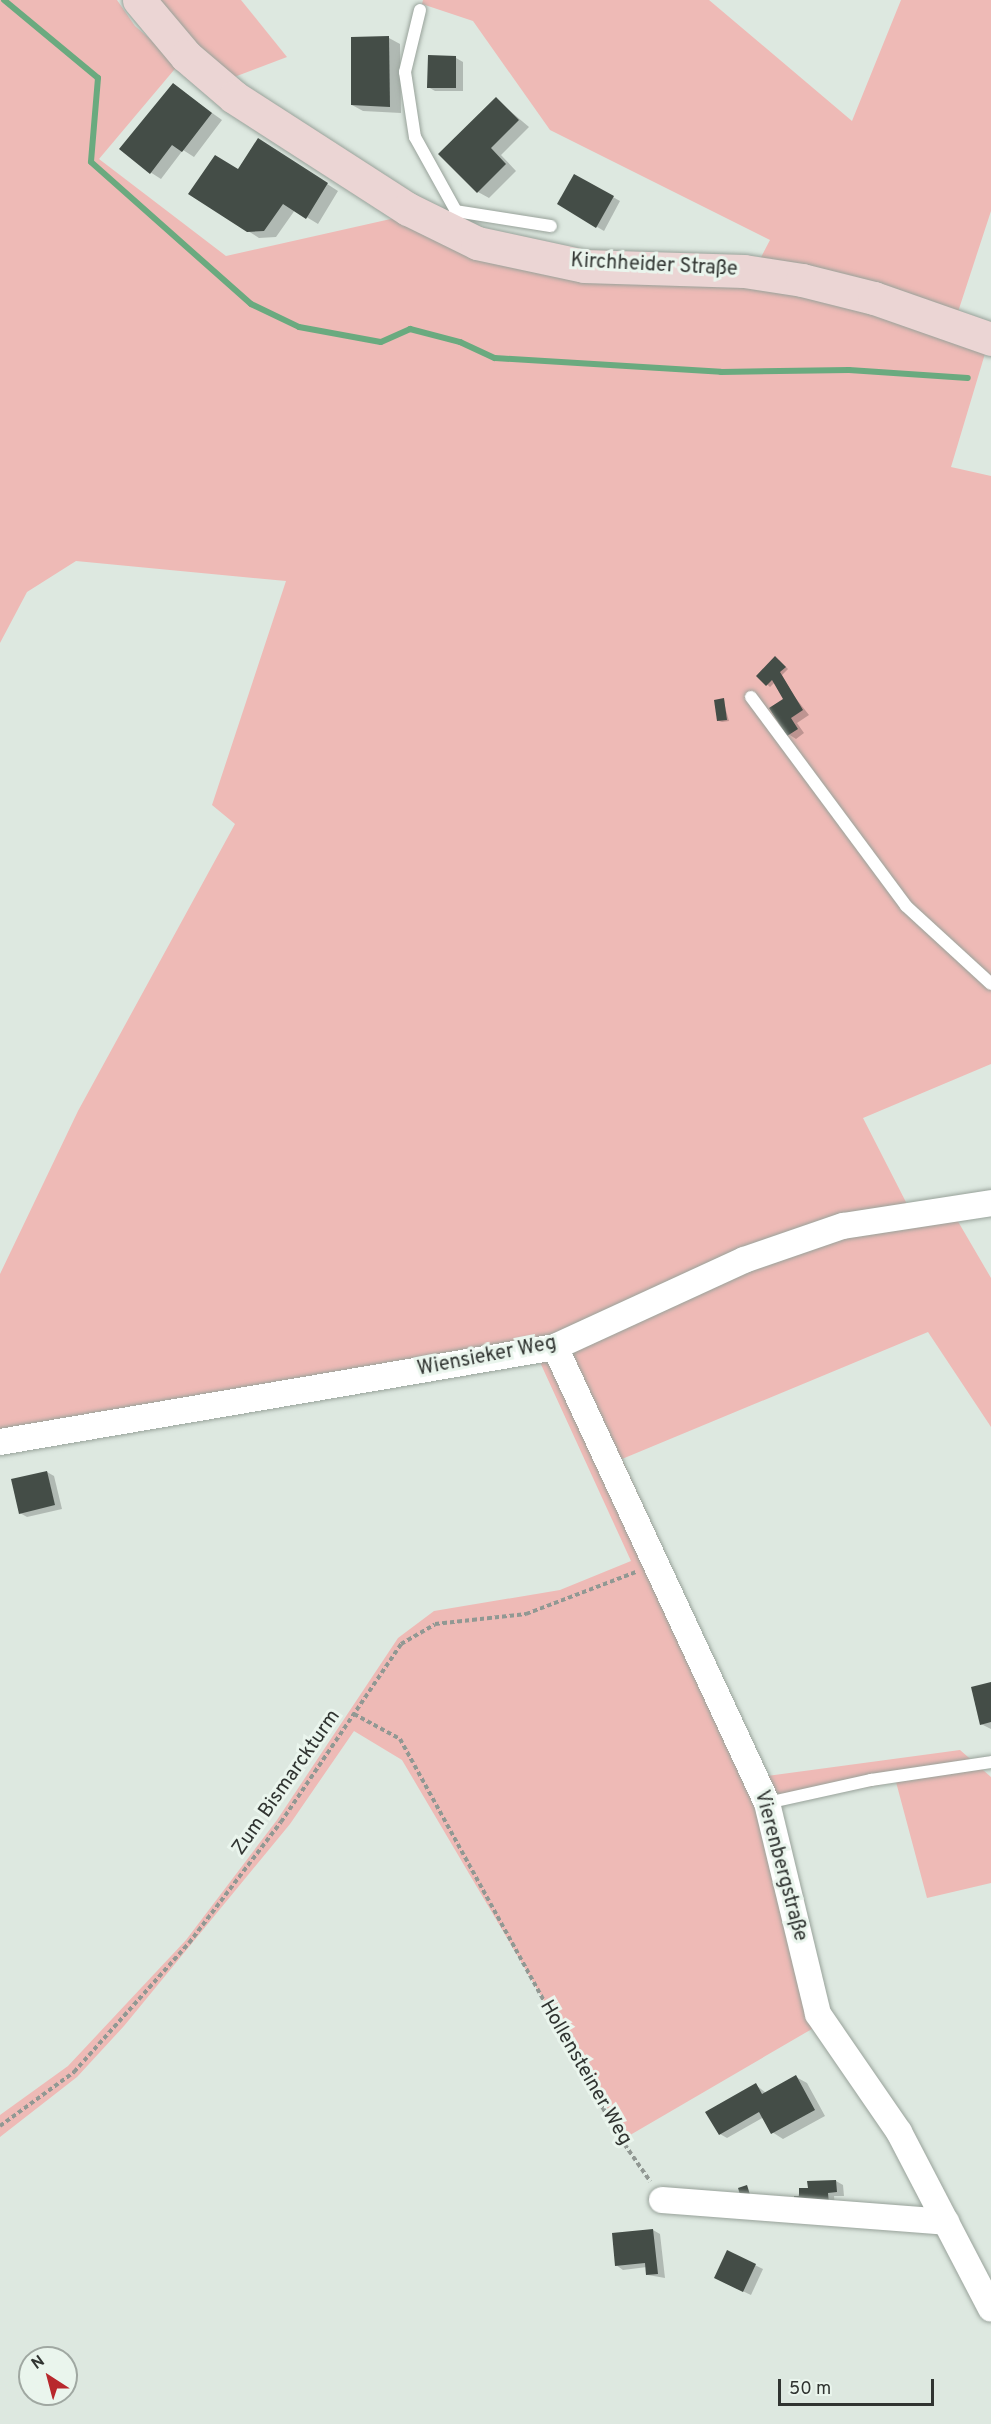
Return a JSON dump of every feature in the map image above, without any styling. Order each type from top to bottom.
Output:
[{"type":"main road","name":"Kirchheider Straße","points":[[139,0],[186,56],[234,97],[388,196],[452,220],[477,243],[585,266],[744,272],[802,279],[874,298],[991,339]]},
{"type":"street","name":"Wiensieker Weg","points":[[0,1442],[555,1347],[744,1260],[843,1226],[991,1203]]},
{"type":"street","name":"Vierenbergstraße","points":[[555,1347],[659,1563],[767,1803],[818,2014],[899,2132],[991,2309]]},
{"type":"street","points":[[662,2200],[946,2222]]},
{"type":"lane","points":[[420,10],[405,72],[415,137],[452,220],[550,226]]},
{"type":"lane","points":[[751,697],[906,906],[991,984]]},
{"type":"lane","points":[[767,1803],[871,1780],[991,1762]]},
{"type":"path","name":"Zum Bismarckturm","points":[[0,2126],[74,2072],[189,1943],[281,1822],[401,1644],[435,1624],[526,1614],[659,1563]]},
{"type":"path","name":"Hollensteiner Weg","points":[[354,1714],[400,1739],[616,2132],[662,2200]]},
{"type":"shaded area","points":[[0,0],[117,0],[135,26],[179,64],[99,159],[226,256],[404,216],[472,250],[802,286],[987,347],[951,467],[991,476],[991,1064],[863,1118],[910,1210],[552,1341],[0,1438],[0,1274],[78,1111],[235,824],[212,805],[286,581],[76,561],[27,592],[0,643]]},
{"type":"shaded area","points":[[154,0],[241,0],[287,57],[229,79]]},
{"type":"shaded area","points":[[423,0],[709,0],[852,121],[901,0],[991,0],[991,211],[956,318],[758,263],[770,240],[550,130],[473,21],[422,4]]},
{"type":"shaded area","points":[[956,1218],[991,1278],[991,1427],[928,1332],[622,1459],[767,1776],[960,1750],[991,1777],[991,1883],[927,1898],[896,1782],[775,1804],[817,2026],[625,2138],[402,1760],[354,1731],[290,1824],[124,2026],[77,2077],[0,2137],[0,2115],[68,2066],[186,1940],[277,1820],[398,1638],[434,1611],[560,1590],[631,1561],[539,1360],[742,1269],[836,1237]]},
{"type":"building","points":[[389,36],[390,107],[351,105],[351,37]]},
{"type":"building","points":[[428,55],[456,56],[456,88],[427,88]]},
{"type":"building","points":[[173,83],[212,113],[182,152],[172,145],[150,174],[119,149]]},
{"type":"building","points":[[496,97],[519,120],[491,148],[506,164],[477,193],[438,154]]},
{"type":"building","points":[[258,138],[328,183],[306,219],[283,204],[264,231],[247,232],[188,194],[215,155],[238,169]]},
{"type":"building","points":[[574,174],[614,196],[596,228],[557,204]]},
{"type":"building","points":[[775,656],[786,667],[780,672],[803,710],[791,718],[798,729],[787,736],[769,708],[783,699],[772,680],[766,686],[756,676]]},
{"type":"building","points":[[724,698],[727,720],[717,721],[714,700]]},
{"type":"building","points":[[47,1471],[55,1505],[19,1514],[11,1479]]},
{"type":"building","points":[[991,1682],[991,1722],[980,1725],[971,1687]]},
{"type":"building","points":[[796,2075],[815,2110],[771,2134],[759,2112],[719,2135],[705,2112],[756,2083],[762,2094]]},
{"type":"building","points":[[836,2180],[837,2192],[828,2193],[829,2204],[794,2204],[794,2196],[799,2196],[799,2188],[808,2188],[807,2181]]},
{"type":"building","points":[[747,2185],[752,2201],[741,2198],[738,2188]]},
{"type":"building","points":[[653,2229],[658,2274],[646,2275],[645,2263],[615,2266],[612,2233]]},
{"type":"building","points":[[727,2250],[756,2264],[743,2292],[714,2278]]},
{"type":"waterway","points":[[4,0],[98,78],[91,162],[251,304],[299,327],[381,342],[410,329],[460,342],[495,358],[721,372],[849,370],[968,378]]}]
